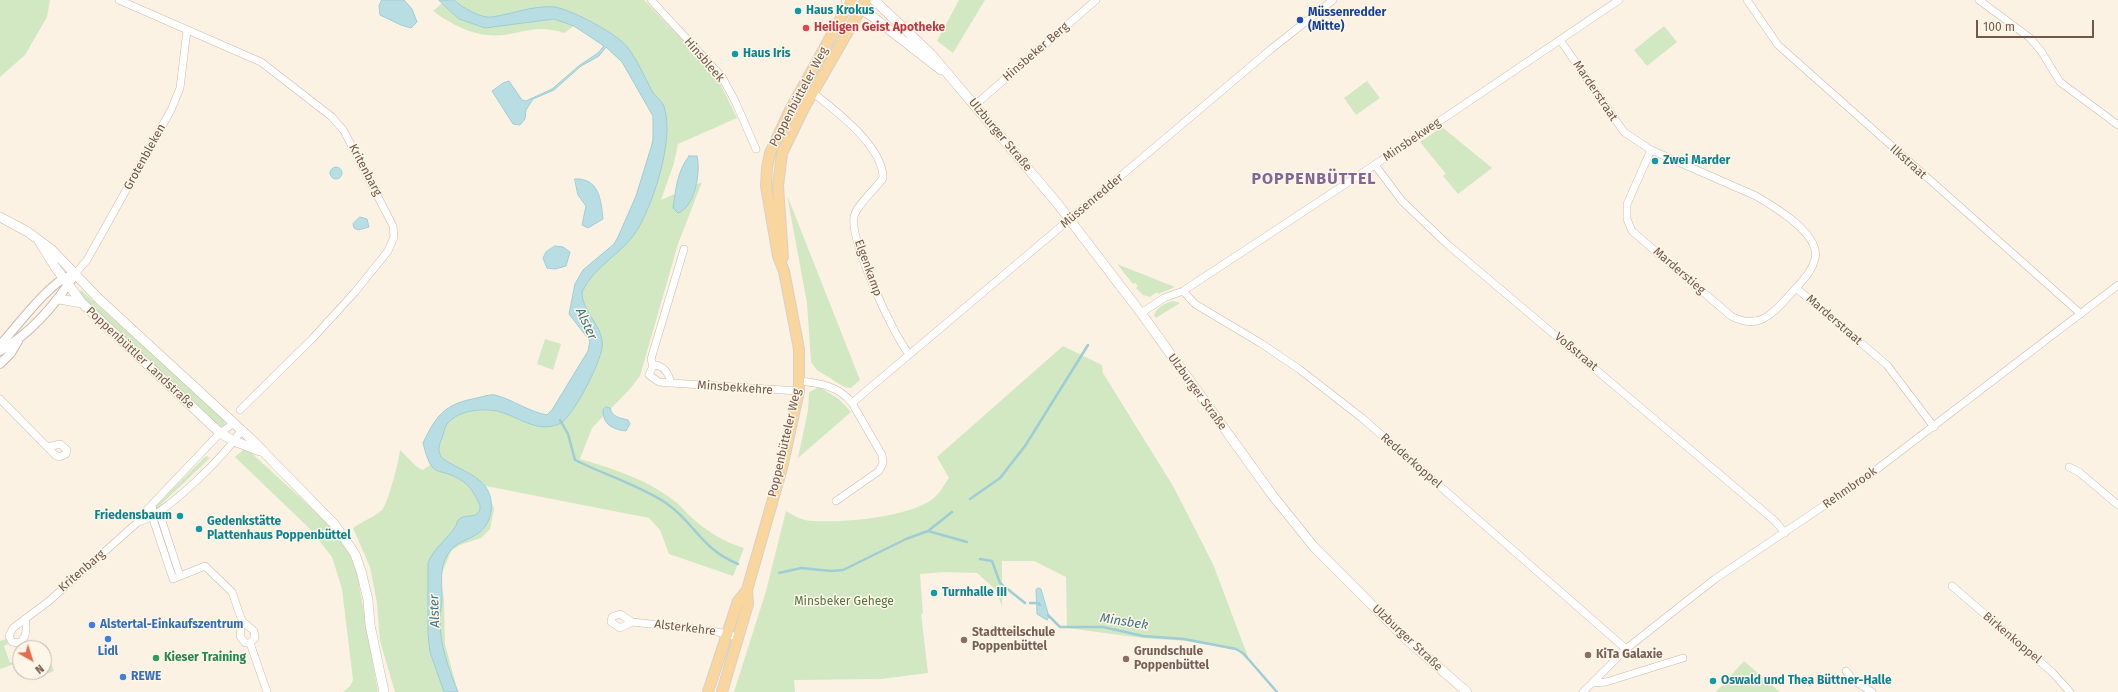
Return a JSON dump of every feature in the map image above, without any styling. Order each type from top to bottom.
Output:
[{"type":"main road","name":"Ulzburger Straße","points":[[874,0],[921,42],[1070,219],[1141,313],[1273,496],[1314,547],[1408,640],[1467,692]]},
{"type":"main road","name":"Ulzburger Straße","points":[[849,1],[863,4],[947,74]]},
{"type":"main road","name":"Poppenbütteler Weg","points":[[784,271],[778,256],[766,186],[770,153],[790,110],[849,1]]},
{"type":"main road","name":"Poppenbütteler Weg","points":[[722,692],[748,604],[747,590],[782,468],[799,392],[799,349],[784,271],[783,236],[778,186],[782,153],[812,92],[863,4]]},
{"type":"main road","name":"Poppenbüttler Landstraße","points":[[0,216],[28,232],[52,249],[99,299],[234,423],[326,515],[343,535],[355,554],[368,600],[370,625],[384,692]]},
{"type":"main road","name":"Poppenbüttler Landstraße","points":[[39,241],[65,282],[82,303],[220,433],[234,441],[262,452]]},
{"type":"main road","points":[[59,299],[82,303]]},
{"type":"main road","name":"Poppenbütteler Weg","points":[[708,692],[738,601],[747,590]]},
{"type":"street","name":"Kritenbarg","points":[[119,0],[261,62],[338,122],[377,192],[394,231],[392,244],[388,251],[355,292],[312,339],[240,410]]},
{"type":"street","name":"Hinsbleek","points":[[651,0],[722,77],[735,101],[756,149]]},
{"type":"street","name":"Hinsbeker Berg","points":[[975,105],[1096,0]]},
{"type":"street","name":"Müssenredder","points":[[852,403],[1270,50],[1333,0]]},
{"type":"street","name":"Minsbekweg","points":[[1141,313],[1164,298],[1183,291],[1375,165],[1619,0]]},
{"type":"street","name":"Ilkstraat","points":[[1747,0],[1778,45],[2081,314]]},
{"type":"street","points":[[1979,0],[2033,42],[2060,82],[2118,125]]},
{"type":"street","name":"Grotenbleken","points":[[75,274],[91,254],[171,110],[180,88],[187,30]]},
{"type":"street","name":"Marderstraat","points":[[1560,40],[1624,132],[1651,150],[1756,196],[1773,206],[1801,228],[1813,242],[1815,257],[1810,271],[1796,288],[1887,365],[1934,426]]},
{"type":"street","name":"Elgenkamp","points":[[812,92],[844,118],[870,146],[881,163],[883,178],[856,212],[854,220],[859,246],[879,297],[898,340],[909,354]]},
{"type":"street","name":"Marderstieg","points":[[1651,150],[1627,204],[1627,219],[1632,231],[1731,316],[1741,322],[1755,322],[1768,317],[1796,288]]},
{"type":"street","name":"Voßstraat","points":[[1375,165],[1402,201],[1447,244],[1770,516],[1784,533]]},
{"type":"street","name":"Minsbekkehre","points":[[684,249],[651,359],[653,366],[649,375],[658,382],[671,384],[799,392]]},
{"type":"street","points":[[0,345],[75,274]]},
{"type":"street","points":[[0,351],[19,339],[59,299],[65,282]]},
{"type":"street","name":"Rehmbrook","points":[[1583,692],[1626,649],[1715,579],[1862,480],[2118,285]]},
{"type":"street","name":"Redderkoppel","points":[[1183,291],[1195,304],[1262,344],[1299,369],[1362,418],[1626,649]]},
{"type":"street","points":[[0,364],[11,353],[19,339]]},
{"type":"street","points":[[653,366],[661,366],[669,376],[671,384]]},
{"type":"street","points":[[799,381],[816,383],[834,388],[846,396],[852,403],[882,455],[883,462],[880,471],[836,501]]},
{"type":"street","points":[[0,399],[48,447]]},
{"type":"street","name":"Kritenbarg","points":[[25,619],[49,601],[138,522],[152,505],[220,433],[234,423]]},
{"type":"street","name":"Kritenbarg","points":[[138,522],[156,514],[192,485],[234,441],[241,430]]},
{"type":"street","points":[[2069,467],[2078,472],[2118,505]]},
{"type":"street","points":[[152,505],[176,577],[205,566],[230,589],[242,620],[254,631],[255,638],[250,643]]},
{"type":"street","name":"Birkenkoppel","points":[[1952,586],[2052,672],[2070,692]]},
{"type":"street","points":[[242,620],[240,629],[241,639],[245,643],[250,643]]},
{"type":"street","name":"Alsterkehre","points":[[632,622],[712,631],[738,637]]},
{"type":"street","points":[[250,643],[267,692]]},
{"type":"street","points":[[1593,683],[1606,682],[1683,658]]},
{"type":"street","points":[[1846,671],[1853,680],[1872,692]]},
{"type":"green space","points":[[0,0],[50,0],[47,17],[25,55],[0,77]]},
{"type":"green space","points":[[439,0],[644,0],[716,75],[737,118],[678,144],[674,163],[661,200],[702,182],[678,244],[640,376],[629,390],[592,428],[580,459],[631,476],[655,488],[677,503],[710,532],[723,540],[744,548],[733,576],[669,554],[660,530],[649,518],[486,486],[494,509],[490,529],[481,538],[460,545],[451,551],[440,578],[444,600],[445,644],[458,692],[395,692],[380,641],[377,603],[370,567],[353,528],[382,510],[393,482],[400,450],[417,467],[423,470],[430,465],[423,443],[438,418],[450,407],[466,400],[495,395],[547,415],[552,410],[588,351],[590,341],[569,314],[575,284],[583,270],[614,244],[618,237],[636,196],[649,159],[654,128],[653,116],[622,62],[607,47],[574,26],[564,33],[541,29],[527,30],[504,35],[485,35],[475,33],[458,26],[433,11],[442,3]]},
{"type":"green space","points":[[959,0],[985,0],[953,53],[937,41]]},
{"type":"green space","points":[[1664,26],[1677,42],[1647,66],[1634,50]]},
{"type":"green space","points":[[1367,81],[1380,98],[1356,115],[1344,98]]},
{"type":"green space","points":[[1442,127],[1492,168],[1458,194],[1443,176],[1446,174],[1420,142]]},
{"type":"green space","points":[[787,195],[860,380],[851,388],[844,387],[817,370],[811,362],[807,303]]},
{"type":"green space","points":[[1117,264],[1175,287],[1158,294],[1157,292],[1150,297],[1143,295],[1136,288],[1138,286],[1135,283],[1133,284]]},
{"type":"green space","points":[[81,290],[222,417],[226,425],[221,427],[218,426],[92,307],[79,294]]},
{"type":"green space","points":[[1174,301],[1180,303],[1156,318],[1154,315],[1155,312],[1160,307],[1168,302]]},
{"type":"green space","points":[[545,339],[561,344],[553,370],[537,364]]},
{"type":"green space","name":"Minsbeker Gehege","points":[[1063,346],[1102,365],[1103,373],[1173,486],[1213,564],[1250,662],[1237,650],[1186,641],[1142,638],[1067,628],[1066,577],[1034,561],[1002,561],[1002,606],[996,590],[977,573],[945,572],[920,574],[923,614],[921,613],[928,673],[881,679],[794,680],[795,692],[734,692],[766,591],[786,511],[802,519],[810,521],[843,521],[879,517],[913,509],[927,503],[939,493],[949,478],[937,457]]},
{"type":"green space","points":[[819,387],[839,399],[851,412],[798,458],[808,410],[809,392]]},
{"type":"green space","points":[[247,449],[328,523],[347,548],[357,573],[378,692],[343,692],[350,686],[353,680],[342,589],[332,557],[310,529],[235,457],[243,450]]},
{"type":"green space","points":[[206,456],[210,458],[156,509],[156,506]]},
{"type":"green space","points":[[6,639],[8,644],[4,646],[12,665],[0,669],[0,641]]},
{"type":"green space","points":[[1744,661],[1780,692],[1716,692]]},
{"type":"water","points":[[382,0],[404,0],[412,9],[417,22],[411,28],[380,15],[379,6]]},
{"type":"water","name":"Alster","points":[[439,0],[454,0],[472,12],[488,17],[500,16],[531,8],[555,7],[594,23],[623,42],[632,53],[652,91],[663,104],[667,123],[665,153],[661,169],[651,201],[639,227],[626,244],[594,274],[582,292],[586,307],[600,333],[602,348],[591,377],[571,412],[565,420],[559,424],[550,427],[541,427],[532,425],[498,411],[478,410],[461,414],[451,420],[445,427],[439,448],[439,453],[442,458],[476,477],[483,483],[488,490],[491,500],[491,511],[485,527],[480,532],[458,544],[451,550],[445,559],[442,570],[442,601],[440,619],[441,638],[448,665],[458,692],[444,692],[430,652],[428,635],[428,563],[435,551],[453,530],[458,520],[463,517],[476,515],[480,510],[480,505],[467,484],[434,468],[430,463],[423,443],[433,425],[443,412],[457,403],[466,400],[495,395],[547,415],[552,410],[588,351],[590,341],[569,314],[575,284],[583,270],[614,244],[618,237],[636,196],[653,141],[653,116],[622,62],[606,47],[599,56],[581,66],[554,90],[533,99],[526,110],[525,119],[520,125],[513,124],[492,91],[503,83],[509,81],[522,100],[526,101],[552,89],[580,65],[598,53],[604,46],[574,26],[554,19],[485,28],[459,19]]},
{"type":"water","points":[[689,156],[697,156],[697,179],[693,197],[689,204],[678,213],[673,208],[676,187],[679,174]]},
{"type":"water","points":[[334,167],[338,167],[342,173],[338,179],[334,179],[330,175],[330,171]]},
{"type":"water","points":[[575,179],[589,182],[594,186],[600,197],[603,219],[588,228],[582,225],[586,206],[578,195]]},
{"type":"water","points":[[360,217],[367,219],[369,227],[358,230],[354,228],[353,224]]},
{"type":"water","points":[[555,246],[563,247],[570,252],[566,266],[555,269],[547,268],[543,258],[546,252]]},
{"type":"water","points":[[606,407],[610,408],[617,417],[628,420],[630,424],[626,431],[616,429],[607,423],[603,415],[603,410]]},
{"type":"water","points":[[1038,588],[1041,589],[1049,617],[1047,620],[1037,614],[1036,590]]},
{"type":"waterway","points":[[970,499],[1000,478],[1025,446],[1088,345]]},
{"type":"waterway","points":[[560,420],[568,434],[575,460],[633,485],[666,503],[676,511],[715,551],[738,564]]},
{"type":"waterway","points":[[928,531],[952,512]]},
{"type":"waterway","name":"Minsbek","points":[[779,573],[801,568],[831,571],[843,570],[906,539],[928,531],[967,542]]},
{"type":"waterway","name":"Minsbek","points":[[980,559],[992,561],[1000,583],[1025,603]]},
{"type":"waterway","name":"Minsbek","points":[[1030,603],[1038,603],[1040,605]]},
{"type":"waterway","name":"Minsbek","points":[[1048,615],[1060,627],[1103,627],[1143,636],[1184,639],[1236,649],[1243,653],[1277,692]]},
{"type":"place","name":"Haus Krokus","points":[[798,11]]},
{"type":"place","name":"Müssenredder (Mitte)","points":[[1300,20]]},
{"type":"place","name":"Heiligen Geist Apotheke","points":[[806,28]]},
{"type":"place","name":"Haus Iris","points":[[735,54]]},
{"type":"place","name":"Zwei Marder","points":[[1655,161]]},
{"type":"place","name":"Friedensbaum","points":[[180,516]]},
{"type":"place","name":"Gedenkstätte Plattenhaus Poppenbüttel","points":[[199,529]]},
{"type":"place","name":"Turnhalle III","points":[[934,593]]},
{"type":"place","name":"Alstertal-Einkaufszentrum","points":[[92,625]]},
{"type":"place","name":"Lidl","points":[[108,639]]},
{"type":"place","name":"Stadtteilschule Poppenbüttel","points":[[964,640]]},
{"type":"place","name":"KiTa Galaxie","points":[[1588,655]]},
{"type":"place","name":"Kieser Training","points":[[156,658]]},
{"type":"place","name":"Grundschule Poppenbüttel","points":[[1126,659]]},
{"type":"place","name":"REWE","points":[[123,677]]},
{"type":"place","name":"Oswald und Thea Büttner-Halle","points":[[1713,681]]},
{"type":"district","name":"POPPENBÜTTEL","points":[[1314,180]]}]
